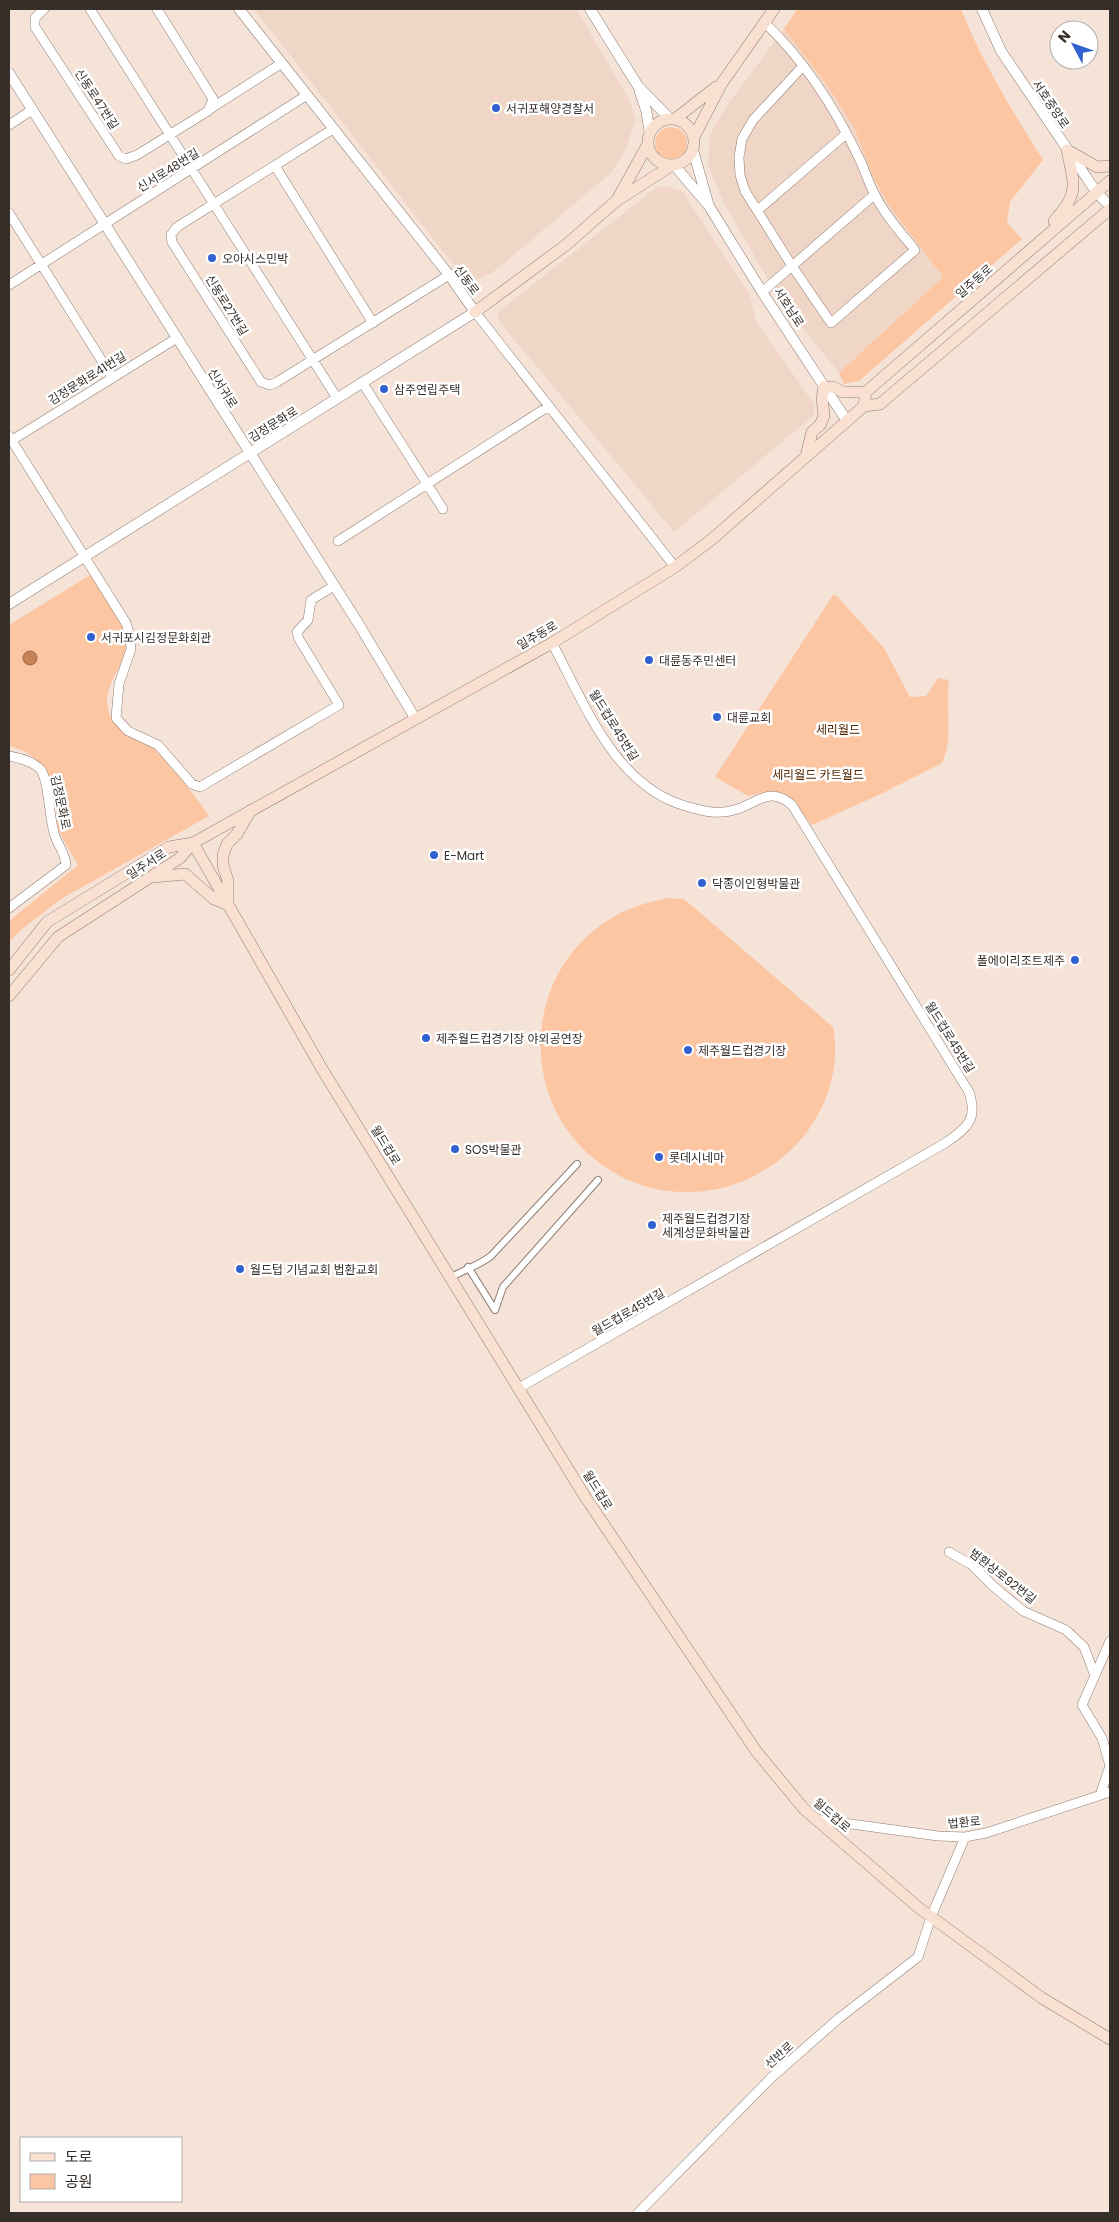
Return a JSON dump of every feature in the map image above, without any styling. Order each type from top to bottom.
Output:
[{"type":"main road","points":[[475,312],[566,244],[616,201],[686,160],[693,150],[694,137],[722,83],[774,9]]},
{"type":"main road","points":[[616,201],[658,123],[672,119],[722,83]]},
{"type":"main road","points":[[672,119],[688,126],[694,137]]},
{"type":"main road","points":[[649,138],[650,153],[655,159],[664,165],[673,166]]},
{"type":"main road","points":[[1067,150],[1096,166],[1110,166]]},
{"type":"main road","points":[[1037,244],[1065,209],[1073,194],[1073,182],[1067,150]]},
{"type":"main road","name":"일주동로","points":[[866,392],[1110,181]]},
{"type":"main road","name":"일주동로","points":[[193,843],[552,642],[675,567],[711,540],[864,406],[880,404],[1110,208]]},
{"type":"main road","points":[[806,456],[812,432],[820,424],[824,416],[822,398],[824,387],[833,387],[843,392],[866,392],[864,406]]},
{"type":"main road","points":[[149,878],[184,874],[214,899],[228,905],[228,881],[222,865],[223,855],[227,844],[237,834],[252,809]]},
{"type":"main road","name":"월드컵로","points":[[193,843],[322,1069],[584,1495],[751,1744],[785,1788],[815,1818],[931,1917],[1042,1998],[1110,2039]]},
{"type":"main road","name":"일주서로","points":[[9,996],[58,937],[180,858],[193,843]]},
{"type":"main road","name":"일주서로","points":[[10,969],[47,922],[169,847],[193,843]]},
{"type":"street","name":"신동로47번길","points":[[44,9],[35,18],[35,26],[119,156],[126,159],[137,155],[282,63]]},
{"type":"street","points":[[90,9],[337,398]]},
{"type":"street","points":[[157,9],[213,98],[210,109]]},
{"type":"street","name":"신동로","points":[[239,9],[449,275],[475,312],[675,567]]},
{"type":"street","points":[[590,9],[638,86],[646,110],[649,138]]},
{"type":"street","name":"서호중앙로","points":[[982,9],[1001,51],[1067,150],[1097,193],[1110,208]]},
{"type":"street","points":[[765,23],[782,39],[803,66],[846,134],[874,195],[893,224],[915,250],[831,323],[792,266],[745,190],[740,175],[739,157],[742,139],[753,120],[803,66]]},
{"type":"street","name":"신서귀로","points":[[9,73],[178,338],[415,718]]},
{"type":"street","points":[[638,86],[672,119]]},
{"type":"street","name":"신서로48번길","points":[[9,286],[307,96]]},
{"type":"street","points":[[9,125],[32,110]]},
{"type":"street","name":"신동로27번길","points":[[333,129],[177,227],[172,232],[171,238],[259,379],[270,385],[314,360],[449,275]]},
{"type":"street","points":[[758,210],[846,134]]},
{"type":"street","points":[[693,150],[710,206]]},
{"type":"street","points":[[274,166],[372,323]]},
{"type":"street","points":[[673,166],[710,206]]},
{"type":"street","points":[[762,292],[874,195]]},
{"type":"street","name":"서호남로","points":[[710,206],[762,292],[847,421]]},
{"type":"street","points":[[9,213],[112,377]]},
{"type":"street","name":"김정문화로","points":[[9,604],[475,312]]},
{"type":"street","name":"김정문화로41번길","points":[[84,556],[10,439],[178,338]]},
{"type":"street","points":[[362,382],[443,509]]},
{"type":"street","points":[[338,541],[548,406]]},
{"type":"street","points":[[84,556],[126,623],[130,636],[130,654],[119,684],[116,718],[128,731],[158,745],[192,784],[200,787],[339,705],[298,639],[297,632],[308,620],[311,600],[334,586]]},
{"type":"street","name":"월드컵로45번길","points":[[519,1388],[947,1142],[966,1129],[970,1123],[972,1107],[969,1092],[792,805],[783,798],[771,795],[733,810],[709,813],[679,805],[645,787],[624,768],[590,714],[552,642]]},
{"type":"street","name":"김정문화로","points":[[9,756],[31,763],[40,769],[55,837],[66,854],[66,865],[61,871],[9,908]]},
{"type":"street","points":[[452,1278],[468,1267],[474,1267],[491,1256],[577,1164]]},
{"type":"street","points":[[468,1267],[495,1310],[503,1287],[598,1180]]},
{"type":"street","name":"범환상로92번길","points":[[949,1552],[972,1566],[1023,1611],[1066,1630],[1084,1647],[1095,1676]]},
{"type":"street","points":[[1100,1795],[1110,1766],[1102,1738],[1082,1705],[1110,1642]]},
{"type":"street","points":[[1100,1795],[1110,1786]]},
{"type":"street","name":"법환로","points":[[815,1818],[938,1836],[965,1837],[986,1833],[1110,1792]]},
{"type":"street","name":"선반로","points":[[638,2213],[772,2077],[838,2019],[918,1957],[931,1917],[965,1837]]},
{"type":"shaded area","points":[[254,9],[576,9],[627,95],[636,119],[625,151],[610,174],[492,273],[475,280],[465,276],[449,259]]},
{"type":"shaded area","points":[[784,29],[829,88],[855,129],[873,177],[891,208],[943,277],[839,373],[786,307],[763,271],[724,203],[708,164],[710,134],[728,104]]},
{"type":"shaded area","points":[[657,187],[671,187],[683,192],[749,294],[757,323],[814,404],[814,415],[674,532],[498,320],[498,313],[503,308]]},
{"type":"shaded area","points":[[30,651],[35,653],[37,658],[35,663],[30,665],[25,663],[23,658],[25,653]]},
{"type":"green space","points":[[797,9],[961,9],[988,67],[1043,160],[1010,202],[1007,223],[1022,239],[859,381],[844,384],[839,373],[943,277],[891,208],[873,177],[855,129],[829,88],[784,29]]},
{"type":"green space","points":[[671,127],[677,128],[682,132],[686,137],[686,149],[682,154],[677,158],[671,159],[665,158],[660,154],[656,149],[655,143],[656,137],[660,132],[665,128]]},
{"type":"green space","points":[[90,575],[116,613],[126,638],[124,658],[110,685],[108,695],[111,718],[120,729],[156,748],[209,816],[61,899],[21,930],[9,942],[9,921],[78,865],[59,831],[57,807],[47,774],[42,766],[29,754],[9,746],[9,625]]},
{"type":"green space","name":"세리월드","points":[[833,595],[837,596],[884,648],[910,697],[926,696],[938,678],[949,680],[948,743],[942,763],[881,794],[812,825],[784,793],[770,791],[748,796],[715,777]]},
{"type":"green space","name":"제주월드컵경기장","points":[[667,898],[684,899],[833,1027],[835,1044],[835,1061],[827,1094],[821,1110],[802,1138],[780,1160],[742,1182],[700,1192],[674,1192],[641,1185],[620,1176],[601,1164],[574,1139],[555,1110],[544,1077],[541,1043],[545,1009],[557,976],[577,947],[604,923],[626,910]]},
{"type":"place","name":"서귀포해양경찰서","points":[[496,108]]},
{"type":"place","name":"오아시스민박","points":[[212,258]]},
{"type":"place","name":"삼주연립주택","points":[[384,389]]},
{"type":"place","name":"서귀포시김정문화회관","points":[[91,637]]},
{"type":"place","name":"대륜동주민센터","points":[[649,660]]},
{"type":"place","name":"대륜교회","points":[[717,717]]},
{"type":"place","name":"E-Mart","points":[[434,855]]},
{"type":"place","name":"닥종이인형박물관","points":[[702,883]]},
{"type":"place","name":"폴에이리조트제주","points":[[1075,960]]},
{"type":"place","name":"제주월드컵경기장 야외공연장","points":[[426,1038]]},
{"type":"place","name":"제주월드컵경기장","points":[[688,1050]]},
{"type":"place","name":"SOS박물관","points":[[455,1149]]},
{"type":"place","name":"롯데시네마","points":[[659,1157]]},
{"type":"place","name":"제주월드컵경기장 세계성문화박물관","points":[[652,1225]]},
{"type":"place","name":"월드텁 기념교회 법환교회","points":[[240,1269]]},
{"type":"park label","name":"세리월드 카트월드","points":[[818,774]]}]
